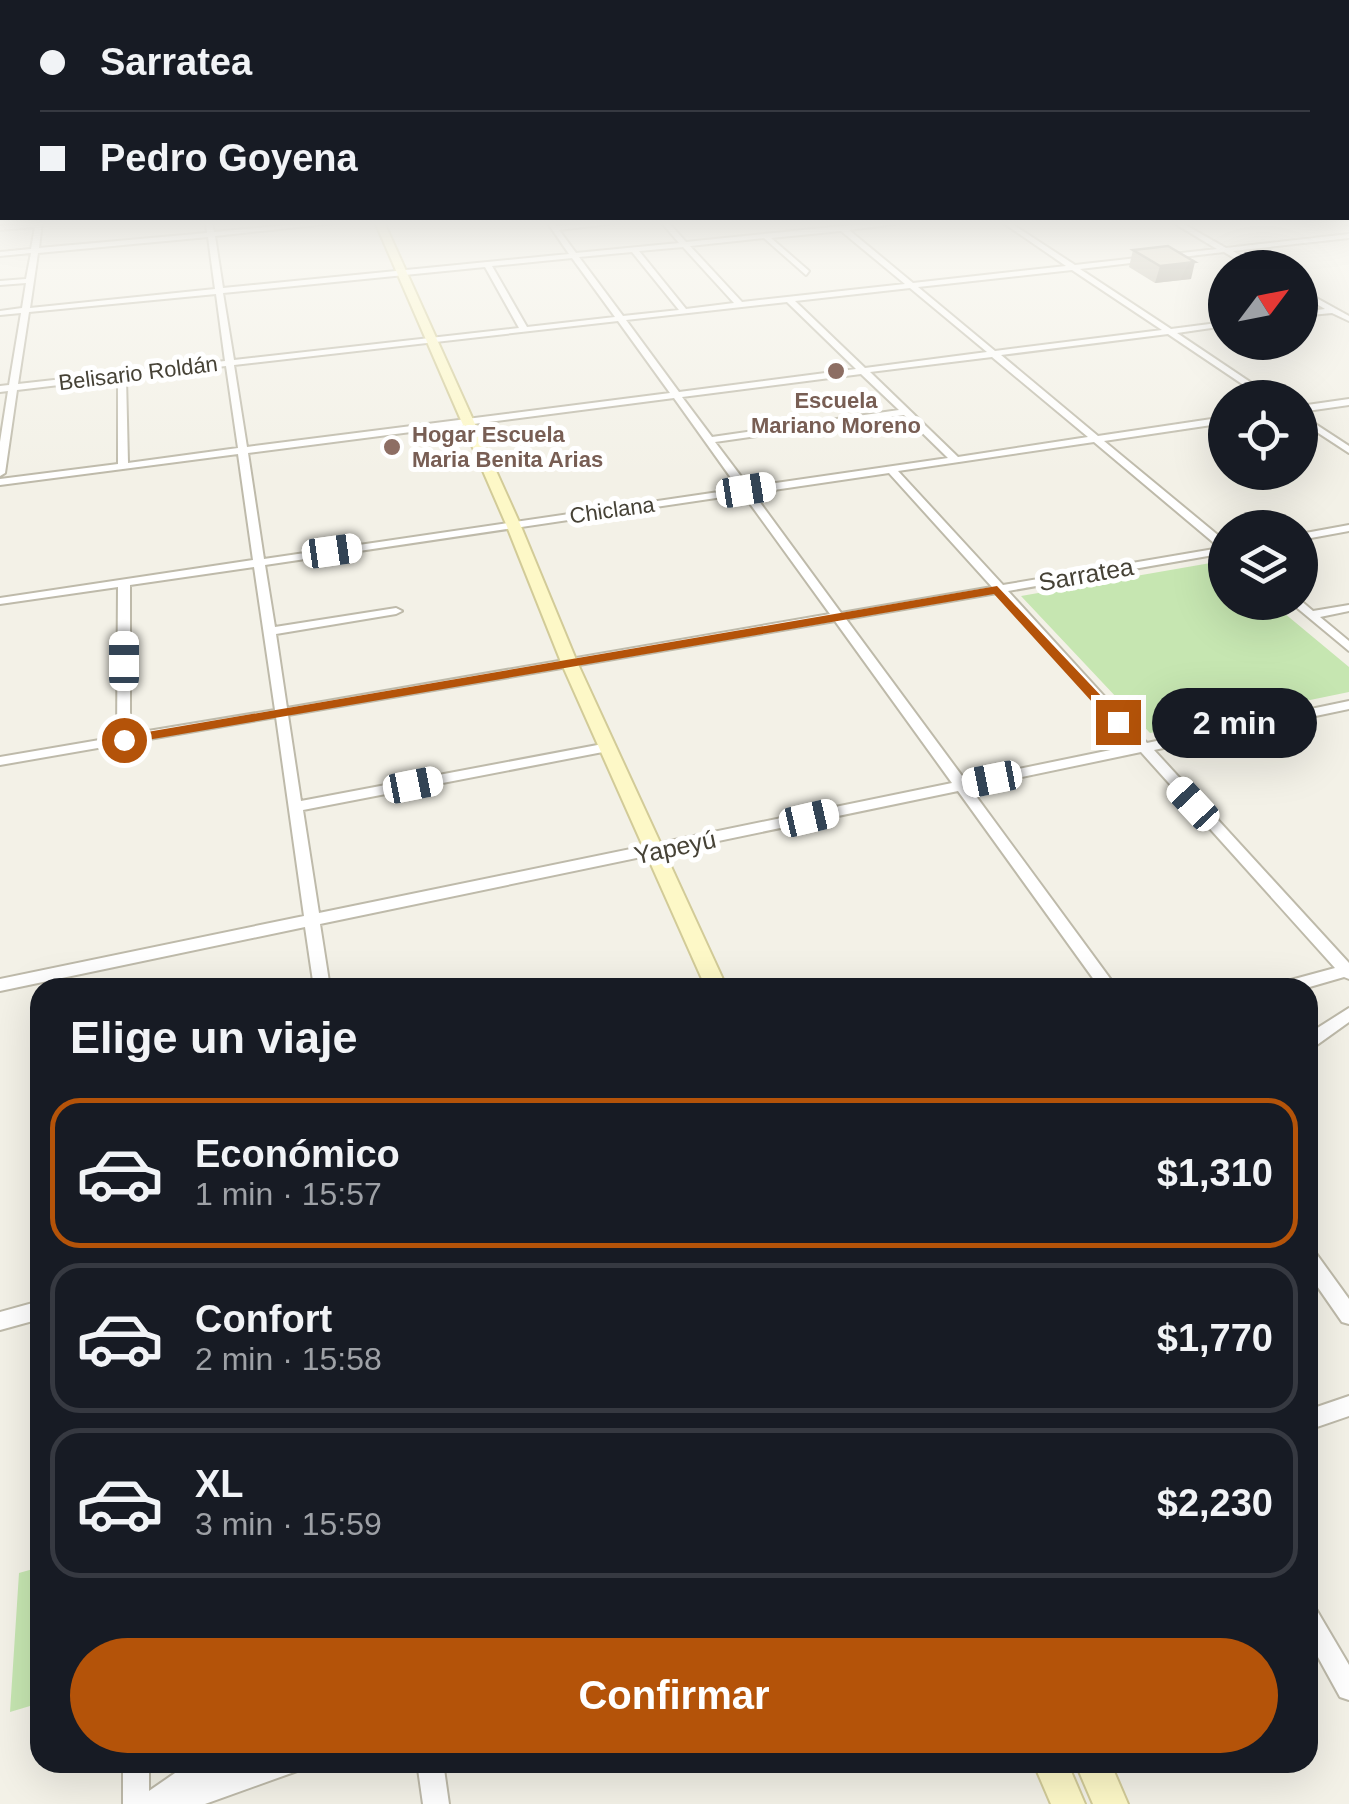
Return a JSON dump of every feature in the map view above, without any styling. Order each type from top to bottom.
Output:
[{"type":"main road","points":[[417,306],[569,662],[713,978]]},
{"type":"main road","points":[[1055,1773],[1068,1804]]},
{"type":"main road","points":[[1097,1773],[1111,1804]]},
{"type":"street","points":[[0,473],[23,306]]},
{"type":"street","points":[[0,313],[70,306]]},
{"type":"street","points":[[222,306],[321,978]]},
{"type":"street","points":[[511,306],[524,329]]},
{"type":"street","points":[[611,306],[1102,978]]},
{"type":"street","points":[[680,306],[684,311]]},
{"type":"street","name":"Belisario Roldán","points":[[0,388],[723,306]]},
{"type":"street","points":[[795,306],[955,459]]},
{"type":"street","points":[[937,306],[1208,533]]},
{"type":"street","points":[[1133,306],[1243,380]]},
{"type":"street","points":[[1327,306],[1349,319]]},
{"type":"street","points":[[1318,312],[1349,308]]},
{"type":"street","points":[[0,482],[1208,326]]},
{"type":"street","points":[[122,375],[123,466]]},
{"type":"street","points":[[1318,406],[1349,402]]},
{"type":"street","points":[[709,440],[906,412]]},
{"type":"street","name":"Chiclana","points":[[0,601],[1208,422]]},
{"type":"street","points":[[1318,429],[1349,450]]},
{"type":"street","points":[[890,469],[1348,971],[1318,979]]},
{"type":"street","points":[[1318,534],[1349,528]]},
{"type":"street","name":"Sarratea","points":[[0,761],[1208,551]]},
{"type":"street","points":[[124,582],[124,740]]},
{"type":"street","points":[[1318,614],[1349,608]]},
{"type":"street","points":[[270,630],[396,611]]},
{"type":"street","points":[[1316,620],[1349,647]]},
{"type":"street","name":"Yapeyú","points":[[34,978],[1349,705]]},
{"type":"street","points":[[296,807],[608,748]]},
{"type":"street","name":"Yapeyú","points":[[0,985],[30,979]]},
{"type":"street","points":[[1318,1035],[1349,1014]]},
{"type":"street","points":[[1318,1272],[1349,1315]]},
{"type":"street","points":[[0,1321],[30,1313]]},
{"type":"street","points":[[1318,1417],[1349,1406]]},
{"type":"street","points":[[1318,1635],[1349,1688]]},
{"type":"street","points":[[136,1773],[136,1804]]},
{"type":"street","points":[[152,1804],[198,1773]]},
{"type":"street","points":[[168,1804],[257,1773]]},
{"type":"street","points":[[432,1773],[436,1804]]},
{"type":"green space","points":[[1208,563],[1208,620],[1292,620],[1349,667],[1349,692],[1150,733],[1021,596]]},
{"type":"green space","points":[[30,1570],[30,1706],[10,1712],[19,1573]]},
{"type":"place","name":"Escuela Mariano Moreno","points":[[836,371]]},
{"type":"place","name":"Hogar Escuela Maria Benita Arias","points":[[392,447]]},
{"type":"route","points":[[124,740],[997,590],[1118,722]]}]
